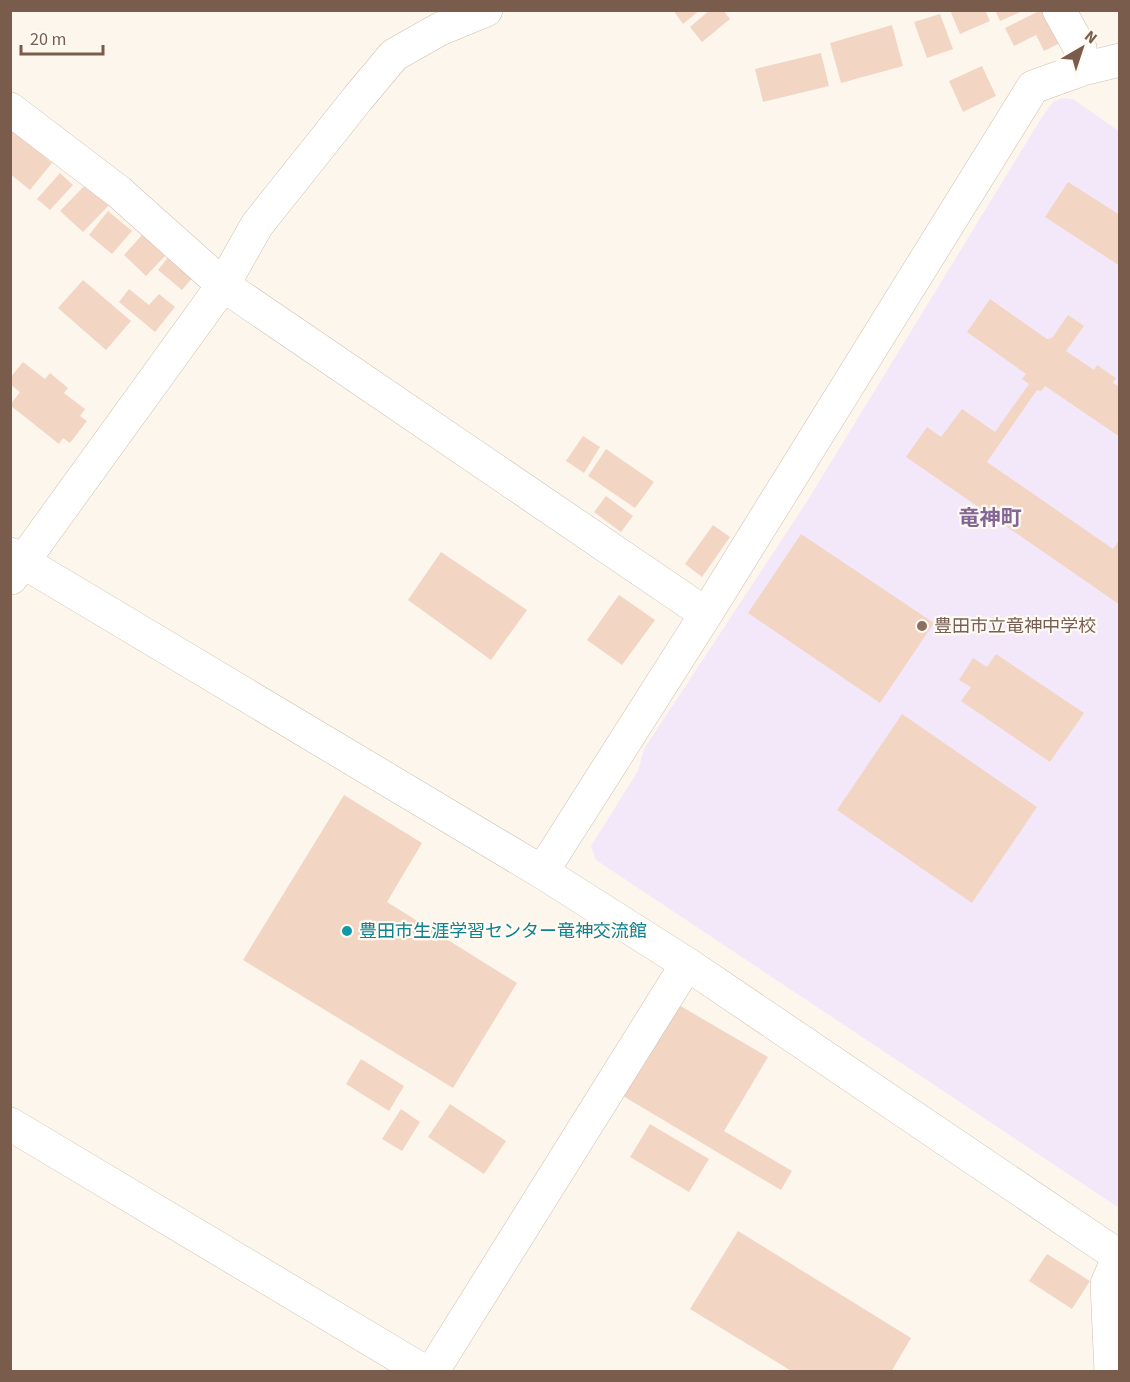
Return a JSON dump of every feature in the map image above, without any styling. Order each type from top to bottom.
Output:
[{"type":"street","points":[[486,10],[429,20],[394,55],[257,225],[223,285],[14,564],[542,872],[687,964],[1119,1256],[1107,1284],[1111,1371]]},
{"type":"street","points":[[1059,10],[1080,48],[1083,69]]},
{"type":"street","points":[[542,872],[706,614],[1033,87],[1083,69],[1119,60]]},
{"type":"street","points":[[10,109],[119,192],[223,285],[706,614]]},
{"type":"street","points":[[432,1371],[687,964]]},
{"type":"street","points":[[10,1124],[425,1371]]},
{"type":"shaded area","name":"豊田市立竜神中学校","points":[[1063,98],[1073,99],[1120,132],[1119,1208],[596,860],[591,846],[638,771],[644,749],[806,503],[1042,117],[1053,102]]},
{"type":"building","points":[[673,10],[700,10],[683,24]]},
{"type":"building","points":[[710,10],[723,10],[730,19],[702,42],[690,27]]},
{"type":"building","points":[[950,10],[985,10],[990,21],[960,34]]},
{"type":"building","points":[[995,10],[1025,10],[1000,21]]},
{"type":"building","points":[[1041,10],[1047,10],[1062,42],[1044,51],[1036,35],[1014,46],[1005,28]]},
{"type":"building","points":[[940,14],[953,49],[927,58],[914,22]]},
{"type":"building","points":[[892,25],[903,66],[841,83],[830,43]]},
{"type":"building","points":[[821,53],[829,86],[763,102],[755,69]]},
{"type":"building","points":[[982,66],[996,96],[963,112],[949,81]]},
{"type":"building","points":[[13,130],[52,163],[30,190],[10,174],[10,134]]},
{"type":"building","points":[[60,173],[73,185],[50,210],[37,199]]},
{"type":"building","points":[[90,180],[112,202],[83,232],[60,211]]},
{"type":"building","points":[[1068,182],[1120,215],[1120,266],[1045,217]]},
{"type":"building","points":[[108,211],[132,231],[112,254],[89,235]]},
{"type":"building","points":[[142,235],[165,256],[146,276],[124,255]]},
{"type":"building","points":[[170,255],[194,276],[182,290],[158,270]]},
{"type":"building","points":[[83,280],[131,321],[106,350],[58,308]]},
{"type":"building","points":[[129,289],[149,305],[159,294],[175,307],[155,332],[119,302]]},
{"type":"building","name":"豊田市立竜神中学校","points":[[990,299],[1047,339],[1052,338],[1068,315],[1084,326],[1066,351],[1094,370],[1097,365],[1116,378],[1113,383],[1120,387],[1120,437],[1045,386],[1041,391],[1037,390],[987,462],[1113,549],[1120,539],[1120,605],[906,457],[927,427],[941,437],[962,409],[995,432],[1029,384],[1022,379],[1026,374],[967,332]]},
{"type":"building","points":[[23,362],[45,379],[50,373],[68,388],[64,393],[85,409],[80,416],[87,421],[70,443],[63,438],[59,444],[10,405],[20,392],[10,384],[10,378]]},
{"type":"building","points":[[583,436],[600,447],[584,473],[566,461]]},
{"type":"building","points":[[606,449],[654,482],[635,508],[588,476]]},
{"type":"building","points":[[606,496],[633,516],[621,532],[594,512]]},
{"type":"building","points":[[713,525],[730,537],[702,577],[685,564]]},
{"type":"building","points":[[801,534],[934,623],[880,703],[748,613]]},
{"type":"building","points":[[441,552],[527,610],[491,660],[408,600]]},
{"type":"building","points":[[619,595],[655,620],[622,665],[587,640]]},
{"type":"building","points":[[996,654],[1084,713],[1050,762],[961,701],[971,687],[959,680],[973,658],[987,667]]},
{"type":"building","points":[[902,714],[1037,807],[972,903],[837,810]]},
{"type":"building","name":"豊田市生涯学習センター竜神交流館","points":[[344,795],[422,843],[387,902],[517,983],[453,1088],[243,960]]},
{"type":"building","points":[[677,1004],[768,1057],[724,1131],[792,1171],[781,1190],[623,1096]]},
{"type":"building","points":[[361,1059],[404,1086],[389,1111],[346,1084]]},
{"type":"building","points":[[450,1104],[506,1141],[484,1174],[428,1137]]},
{"type":"building","points":[[401,1109],[420,1122],[402,1151],[382,1139]]},
{"type":"building","points":[[650,1124],[709,1159],[689,1192],[630,1157]]},
{"type":"building","points":[[738,1231],[911,1338],[891,1372],[793,1372],[690,1309]]},
{"type":"building","points":[[1047,1254],[1090,1281],[1072,1309],[1029,1281]]},
{"type":"place","name":"豊田市立竜神中学校","points":[[922,626]]},
{"type":"place","name":"豊田市生涯学習センター竜神交流館","points":[[347,931]]},
{"type":"district","name":"竜神町","points":[[990,518]]}]
